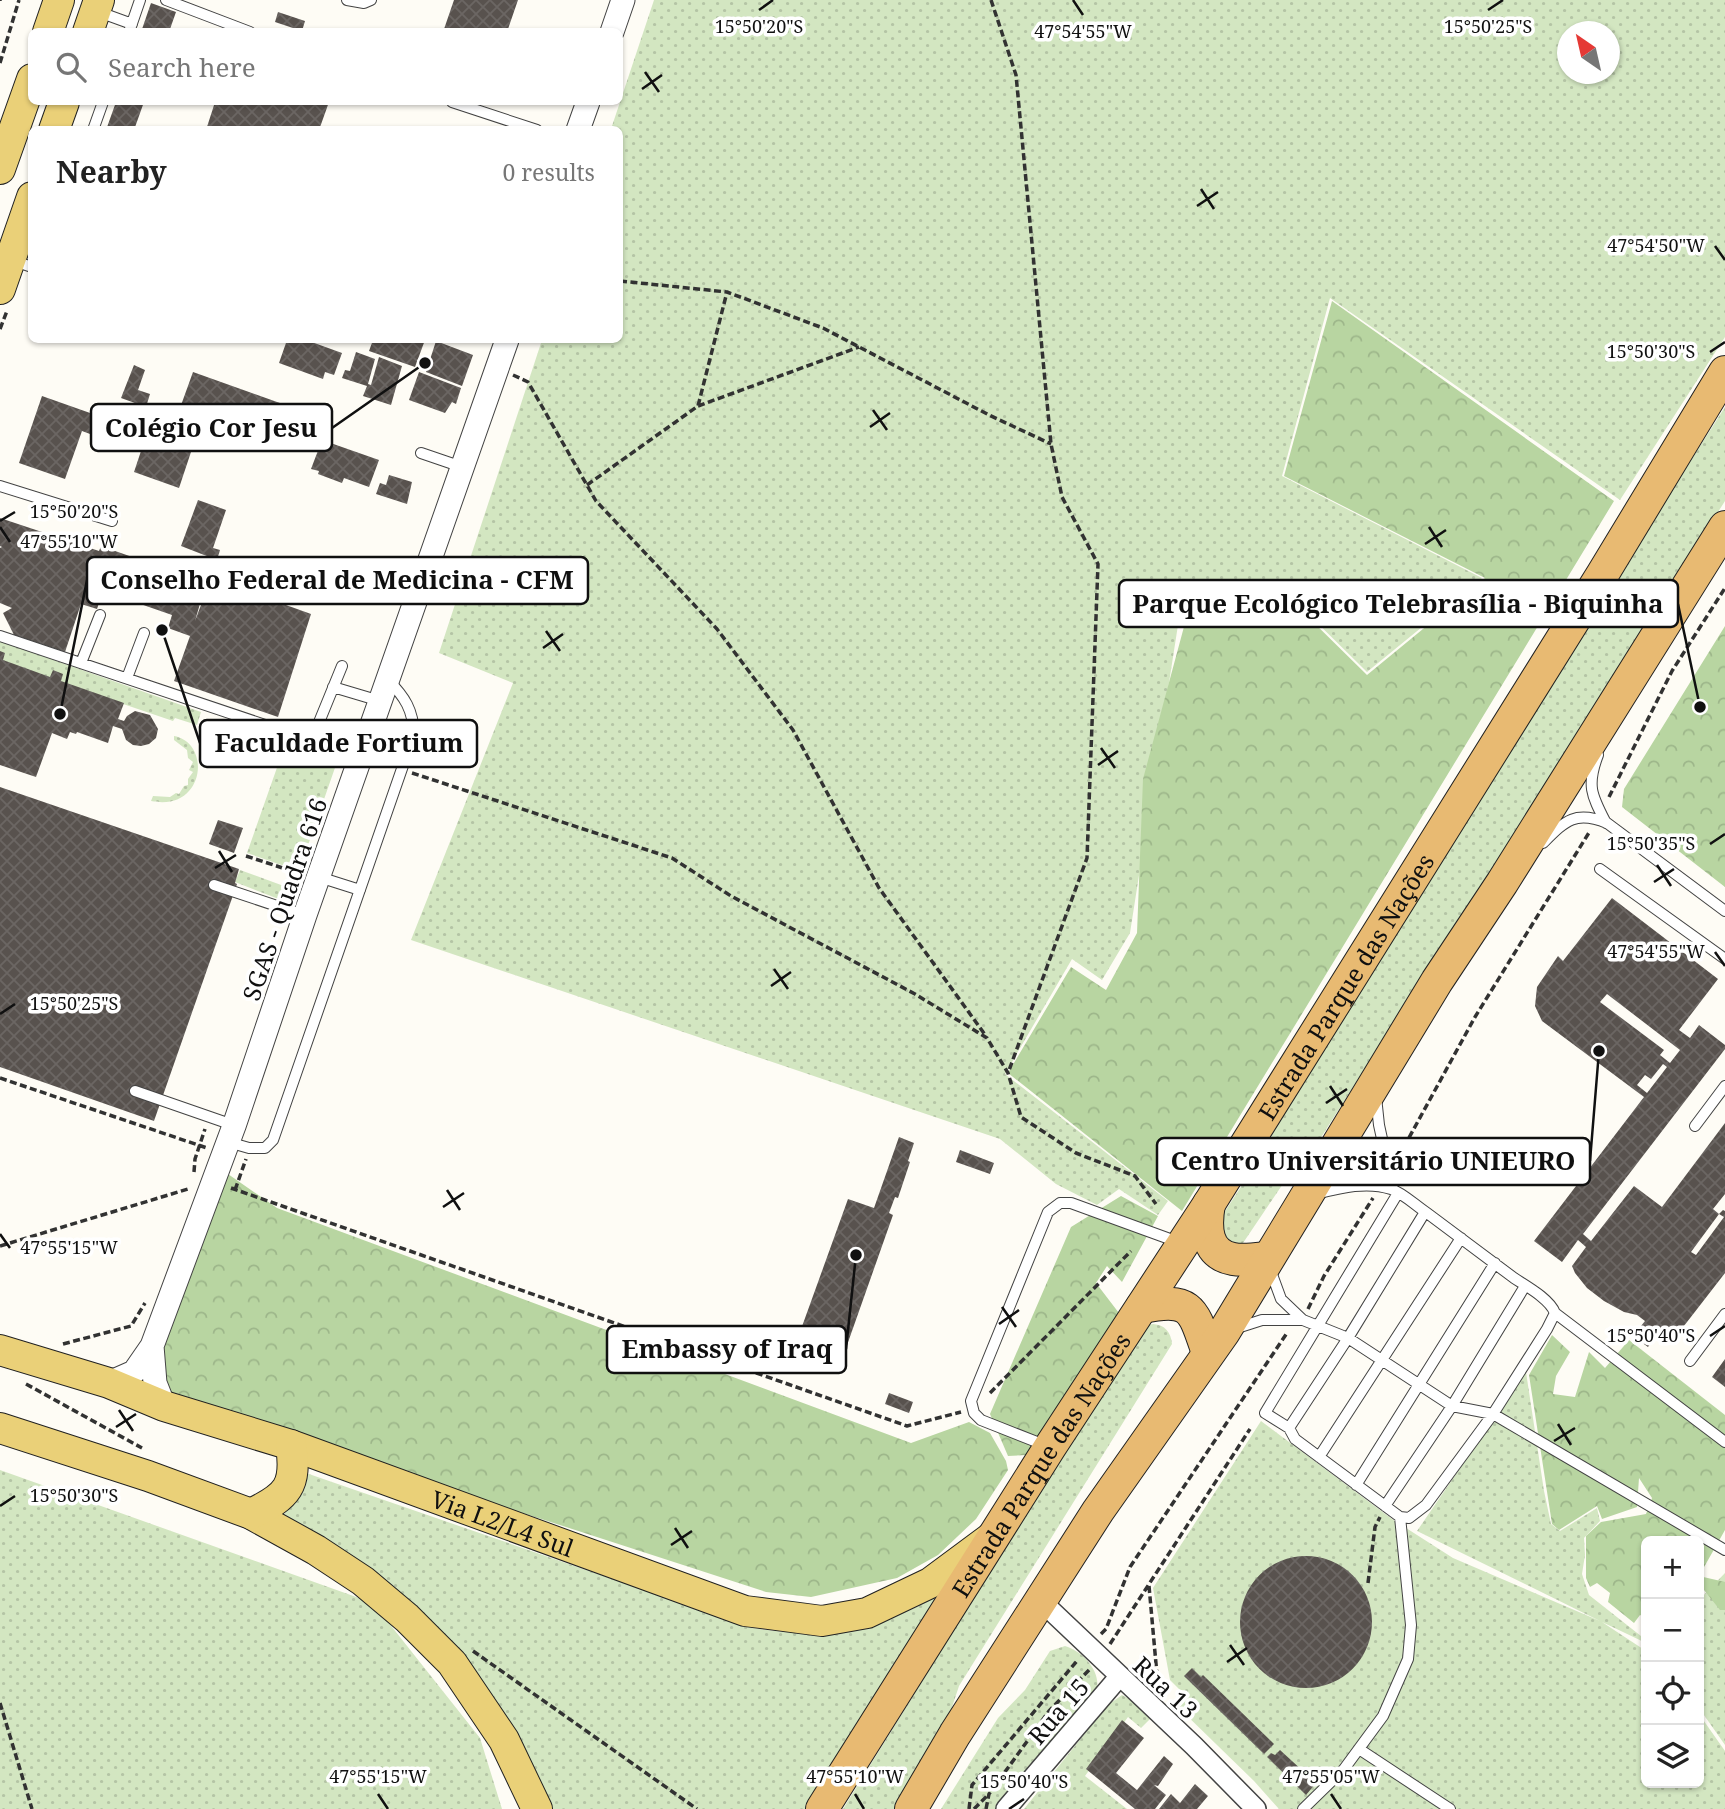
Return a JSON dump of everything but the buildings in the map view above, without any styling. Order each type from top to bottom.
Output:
[{"type":"highway","name":"Estrada Parque das Nações","points":[[822,1809],[1050,1447],[1209,1204],[1602,575],[1725,372]]},
{"type":"highway","points":[[911,1809],[1098,1511],[1216,1343],[1437,981],[1503,883],[1725,527]]},
{"type":"highway","points":[[1209,1204],[1205,1223],[1209,1242],[1219,1253],[1233,1259],[1267,1258]]},
{"type":"highway","points":[[1142,1307],[1166,1302],[1183,1306],[1216,1343]]},
{"type":"main road","points":[[49,28],[59,0]]},
{"type":"main road","points":[[0,169],[28,90]]},
{"type":"main road","points":[[55,126],[63,105]]},
{"type":"main road","points":[[0,289],[21,264],[28,221]]},
{"type":"main road","name":"Via L2/L4 Sul","points":[[0,1350],[109,1383],[164,1406],[291,1445],[745,1611],[822,1621],[867,1613],[930,1583],[995,1534]]},
{"type":"main road","points":[[0,1428],[148,1476],[251,1514],[363,1580],[453,1663],[504,1740],[537,1809]]},
{"type":"main road","points":[[251,1514],[270,1504],[293,1480],[291,1445]]},
{"type":"street","points":[[613,28],[623,0]]},
{"type":"street","points":[[579,126],[587,105]]},
{"type":"street","name":"SGAS - Quadra 616","points":[[109,1383],[134,1372],[152,1346],[203,1178],[228,1141],[304,915],[310,875],[384,690],[506,343]]},
{"type":"street","name":"SGAS - Quadra 616","points":[[152,1346],[155,1383],[164,1406]]},
{"type":"street","name":"Rua 13","points":[[1042,1602],[1256,1809]]},
{"type":"street","name":"Rua 15","points":[[1006,1809],[1119,1677]]},
{"type":"lane","points":[[94,14],[130,28],[140,0]]},
{"type":"lane","points":[[166,0],[240,28]]},
{"type":"lane","points":[[346,0],[364,3],[370,0]]},
{"type":"lane","points":[[94,126],[102,105]]},
{"type":"lane","points":[[461,105],[525,126]]},
{"type":"lane","points":[[421,453],[463,467]]},
{"type":"lane","points":[[0,486],[112,521]]},
{"type":"lane","points":[[82,663],[100,615]]},
{"type":"lane","points":[[127,678],[144,633]]},
{"type":"lane","points":[[0,636],[298,736],[315,732],[342,666]]},
{"type":"lane","points":[[135,1091],[210,1117],[228,1141],[249,1148],[265,1148],[273,1140],[414,734],[414,717],[405,697],[384,690],[334,687]]},
{"type":"lane","points":[[1601,818],[1592,797],[1590,783],[1593,767],[1621,696]]},
{"type":"lane","points":[[1503,883],[1553,833],[1570,820],[1588,816],[1601,818],[1725,911]]},
{"type":"lane","points":[[1600,869],[1725,959]]},
{"type":"lane","points":[[310,875],[360,890]]},
{"type":"lane","points":[[214,885],[304,915]]},
{"type":"lane","points":[[1375,1083],[1378,1125],[1396,1191],[1265,1413],[1289,1428],[1295,1439],[1356,1485],[1400,1517],[1409,1518],[1426,1506],[1493,1414],[1548,1329],[1555,1313]]},
{"type":"lane","points":[[1695,1126],[1725,1086]]},
{"type":"lane","points":[[1305,1196],[1345,1186],[1379,1187],[1396,1191],[1553,1307],[1555,1313],[1725,1442]]},
{"type":"lane","points":[[1050,1447],[981,1420],[971,1401],[1048,1212],[1060,1203],[1071,1203],[1182,1243]]},
{"type":"lane","points":[[1289,1428],[1348,1338],[1424,1212]]},
{"type":"lane","points":[[1319,1457],[1461,1238]]},
{"type":"lane","points":[[1267,1258],[1281,1299],[1303,1320]]},
{"type":"lane","points":[[1356,1485],[1495,1263]]},
{"type":"lane","points":[[1385,1506],[1525,1286]]},
{"type":"lane","points":[[1690,1361],[1725,1314]]},
{"type":"lane","points":[[1216,1343],[1262,1320],[1303,1320],[1348,1338],[1451,1406],[1493,1414],[1725,1550]]},
{"type":"lane","points":[[1303,1809],[1345,1769],[1360,1749],[1383,1716],[1408,1659],[1411,1625],[1400,1517]]},
{"type":"lane","points":[[1360,1749],[1450,1809]]},
{"type":"path","points":[[0,63],[19,0]]},
{"type":"path","points":[[991,0],[1016,75],[1051,444],[1062,497],[1098,564],[1087,858],[1008,1073]]},
{"type":"path","points":[[623,281],[727,292],[823,328],[989,415],[1051,444]]},
{"type":"path","points":[[698,406],[727,292]]},
{"type":"path","points":[[587,485],[698,406],[859,347]]},
{"type":"path","points":[[498,366],[528,382],[596,501],[717,629],[793,730],[880,888],[987,1038],[1008,1073],[1021,1117],[1076,1153],[1135,1176],[1156,1204]]},
{"type":"path","points":[[1390,1173],[1475,1017],[1601,818],[1672,671],[1725,588]]},
{"type":"path","points":[[402,770],[672,858],[731,896],[915,994],[987,1038]]},
{"type":"path","points":[[246,856],[310,875]]},
{"type":"path","points":[[0,1078],[199,1145],[228,1141]]},
{"type":"path","points":[[210,1117],[195,1159],[203,1178],[907,1426],[973,1409],[1131,1251]]},
{"type":"path","points":[[972,1809],[972,1785],[1095,1653],[1130,1567],[1291,1327],[1303,1320],[1324,1276],[1379,1187]]},
{"type":"path","points":[[0,1247],[190,1188],[186,1200]]},
{"type":"path","points":[[55,1343],[62,1344],[131,1326],[146,1302]]},
{"type":"path","points":[[972,1809],[989,1794],[1049,1711],[1149,1587],[1250,1429]]},
{"type":"path","points":[[1367,1583],[1375,1527],[1385,1506]]},
{"type":"path","points":[[1149,1587],[1158,1698],[1152,1707]]},
{"type":"path","points":[[0,1703],[32,1809]]},
{"type":"path","points":[[986,1809],[989,1794]]},
{"type":"green space","points":[[654,0],[1725,0],[1725,337],[1620,500],[1330,298],[1282,476],[1482,578],[1367,672],[1297,603],[1184,616],[1178,625],[1130,933],[1102,980],[1072,959],[1005,1074],[1168,1201],[1158,1215],[1119,1189],[1097,1205],[1056,1184],[1000,1139],[411,940],[513,683],[439,653],[541,343],[623,343],[623,126],[612,126],[619,105],[623,105],[623,93]]},
{"type":"green space","points":[[1332,301],[1614,501],[1182,1211],[1008,1073],[1071,967],[1106,990],[1137,933],[1143,779],[1185,623],[1301,610],[1367,675],[1485,578],[1284,476]]},
{"type":"green space","points":[[1725,407],[1725,501],[1320,1139],[1293,1169],[1243,1243],[1225,1243],[1218,1222],[1267,1147],[1283,1108],[1515,736]]},
{"type":"green space","points":[[1725,626],[1725,887],[1622,807],[1624,789]]},
{"type":"green space","points":[[0,641],[201,712],[197,725],[175,718],[173,721],[0,662]]},
{"type":"green space","points":[[174,736],[186,741],[194,751],[198,763],[197,775],[192,787],[183,796],[169,802],[151,801],[153,796],[170,797],[179,794],[184,786],[188,785],[188,779],[193,772],[189,770],[193,762],[188,758],[187,750],[174,740]]},
{"type":"green space","points":[[286,742],[337,762],[299,871],[247,853]]},
{"type":"green space","points":[[240,870],[292,889],[286,899],[276,898],[235,882]]},
{"type":"green space","points":[[228,1174],[277,1208],[911,1443],[969,1422],[990,1433],[1006,1461],[1008,1470],[976,1519],[938,1555],[897,1578],[811,1597],[766,1592],[169,1398],[160,1359],[161,1345]]},
{"type":"green space","points":[[1121,1196],[1158,1216],[1122,1282],[1107,1266],[1096,1283],[1122,1317],[1027,1455],[1008,1456],[990,1414],[1071,1227]]},
{"type":"green space","points":[[1153,1324],[1167,1330],[1172,1344],[959,1686],[947,1722],[897,1809],[843,1809],[1138,1333],[1147,1325]]},
{"type":"green space","points":[[1552,1335],[1570,1352],[1556,1376],[1553,1394],[1575,1397],[1589,1352],[1605,1368],[1629,1340],[1725,1415],[1725,1530],[1704,1567],[1704,1536],[1641,1536],[1641,1616],[1634,1623],[1608,1602],[1610,1593],[1597,1583],[1590,1587],[1586,1578],[1586,1536],[1601,1522],[1646,1514],[1652,1498],[1639,1478],[1637,1507],[1602,1519],[1597,1506],[1559,1530],[1552,1524],[1529,1375]]},
{"type":"green space","points":[[1526,1372],[1551,1524],[1560,1531],[1597,1508],[1600,1521],[1584,1538],[1582,1574],[1589,1595],[1641,1636],[1641,1641],[1602,1622],[1641,1648],[1641,1788],[1704,1788],[1704,1721],[1725,1751],[1725,1809],[1279,1809],[1179,1708],[1187,1697],[1170,1680],[1153,1588],[1261,1421],[1392,1519],[1453,1558],[1600,1621],[1417,1531]]},
{"type":"green space","points":[[0,1470],[373,1603],[480,1738],[502,1809],[0,1809]]},
{"type":"green space","points":[[306,1473],[754,1628],[803,1633],[850,1629],[895,1616],[939,1595],[805,1809],[549,1809],[509,1730],[278,1520],[296,1498]]},
{"type":"green space","points":[[1725,1573],[1725,1745],[1704,1715],[1704,1595]]},
{"type":"green space","points":[[1704,1577],[1725,1582],[1725,1610],[1720,1610],[1704,1590]]},
{"type":"green space","points":[[1065,1646],[1090,1664],[1097,1678],[1096,1692],[996,1809],[941,1809],[998,1718],[1025,1690],[1050,1651]]},
{"type":"green space","points":[[1122,1695],[1155,1714],[1141,1728],[1128,1717],[1085,1776],[1127,1809],[1024,1809],[1108,1705]]},
{"type":"place","name":"Colégio Cor Jesu","points":[[425,363]]},
{"type":"place","name":"Faculdade Fortium","points":[[162,630]]},
{"type":"place","name":"Parque Ecológico Telebrasília - Biquinha","points":[[1700,707]]},
{"type":"place","name":"Conselho Federal de Medicina - CFM","points":[[60,714]]},
{"type":"place","name":"Centro Universitário UNIEURO","points":[[1599,1051]]},
{"type":"place","name":"Embassy of Iraq","points":[[856,1255]]}]
